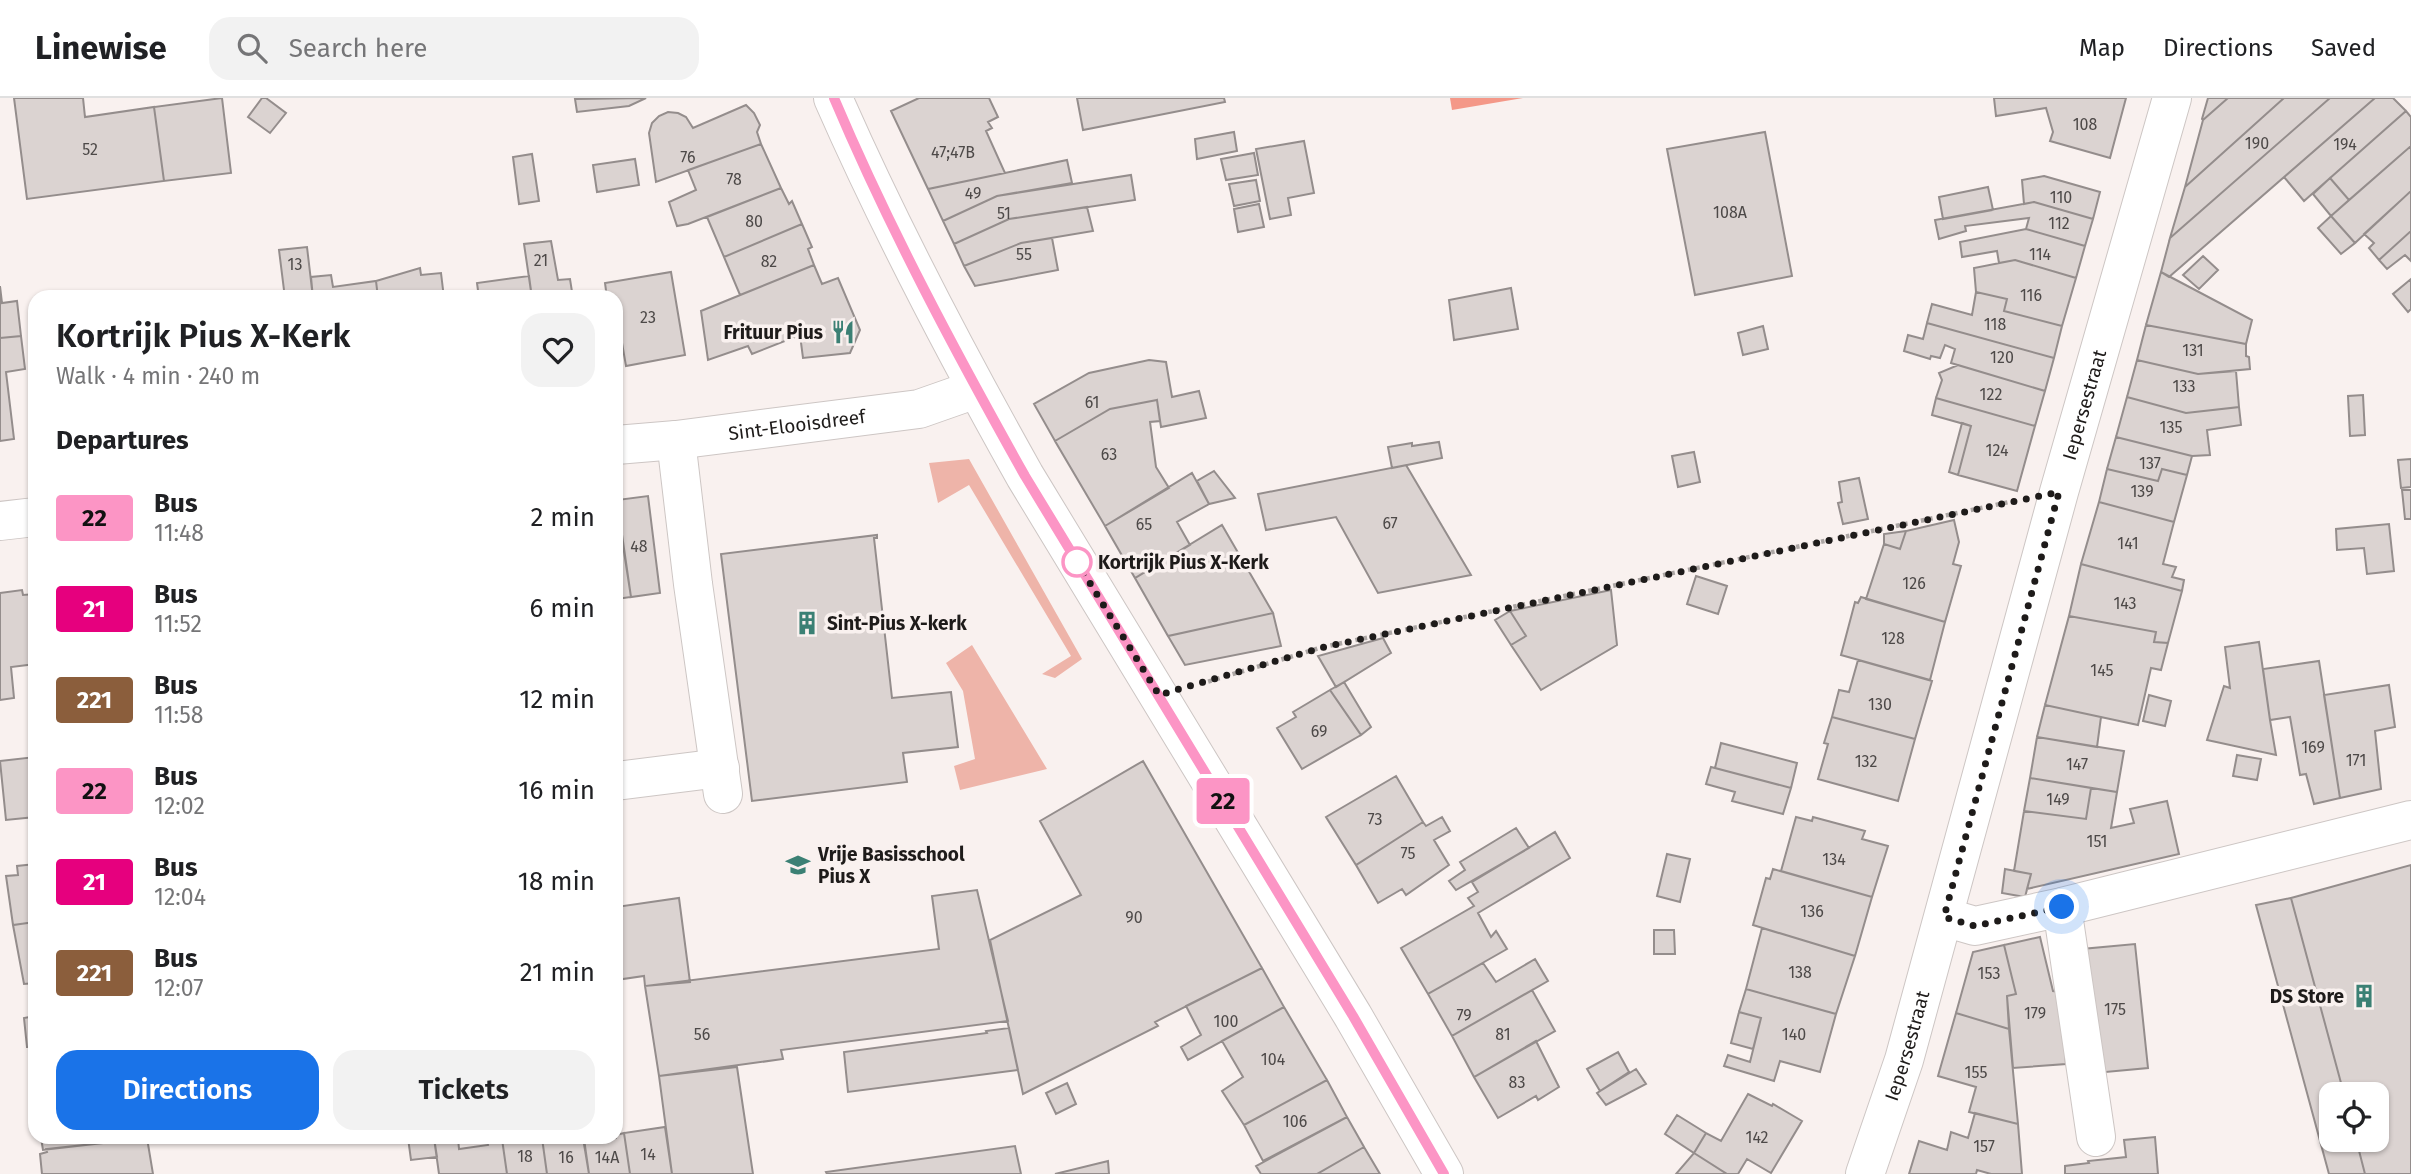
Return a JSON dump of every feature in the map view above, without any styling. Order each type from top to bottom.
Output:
[{"type":"street","points":[[834,98],[866,173],[976,390],[1025,476],[1353,1016],[1444,1174]]},
{"type":"street","name":"Iepersestraat","points":[[1865,1174],[1904,1060],[2059,492],[2172,98]]},
{"type":"street","name":"Sint-Elooisdreef","points":[[623,444],[919,409],[976,390]]},
{"type":"street","points":[[623,781],[721,781],[676,440]]},
{"type":"street","points":[[0,521],[28,518]]},
{"type":"street","points":[[1944,917],[1975,926],[2411,820]]},
{"type":"street","points":[[2062,907],[2096,1137]]},
{"type":"path","points":[[1159,695],[1324,647],[2059,492]]},
{"type":"shaded area","points":[[1450,98],[1523,98],[1452,110]]},
{"type":"shaded area","points":[[969,459],[1082,659],[1055,678],[1042,674],[1071,656],[969,485],[938,503],[929,463]]},
{"type":"shaded area","points":[[972,645],[1047,769],[960,790],[954,766],[975,759],[963,691],[946,663]]},
{"type":"building","points":[[14,98],[83,98],[85,117],[154,107],[164,181],[27,199]]},
{"type":"building","points":[[222,98],[231,173],[164,181],[154,107]]},
{"type":"building","points":[[262,98],[266,98],[286,113],[270,133],[248,117]]},
{"type":"building","points":[[646,98],[629,106],[577,112],[575,99]]},
{"type":"building","points":[[919,98],[989,98],[998,117],[988,122],[992,128],[986,131],[1005,173],[928,189],[891,111]]},
{"type":"building","points":[[1077,98],[1224,98],[1225,102],[1083,130]]},
{"type":"building","points":[[1994,98],[2126,98],[2110,158],[2050,141],[2053,132],[2046,108],[1996,116]]},
{"type":"building","points":[[2208,98],[2228,98],[2203,120],[2202,119]]},
{"type":"building","points":[[2228,98],[2284,98],[2185,187],[2203,120]]},
{"type":"building","points":[[2284,98],[2330,98],[2170,238],[2185,187]]},
{"type":"building","points":[[2330,98],[2375,98],[2169,277],[2161,272],[2170,238]]},
{"type":"building","points":[[2375,98],[2393,98],[2406,111],[2304,201],[2284,177]]},
{"type":"building","points":[[746,105],[760,125],[757,132],[761,144],[656,182],[649,133],[652,123],[659,116],[668,112],[678,113],[686,117],[693,128]]},
{"type":"building","points":[[2406,111],[2411,117],[2411,146],[2349,200],[2330,178]]},
{"type":"building","points":[[1234,132],[1237,151],[1197,159],[1195,139]]},
{"type":"building","points":[[1765,132],[1792,276],[1695,295],[1667,149]]},
{"type":"building","points":[[1304,141],[1314,193],[1288,198],[1291,215],[1270,219],[1256,149]]},
{"type":"building","points":[[761,144],[781,188],[677,226],[669,202],[696,190],[688,170]]},
{"type":"building","points":[[2411,146],[2411,191],[2355,243],[2331,216]]},
{"type":"building","points":[[1254,153],[1258,175],[1226,180],[1221,159]]},
{"type":"building","points":[[532,154],[539,201],[519,204],[513,157]]},
{"type":"building","points":[[635,159],[639,185],[597,192],[593,165]]},
{"type":"building","points":[[1067,160],[1072,183],[997,196],[943,221],[928,189]]},
{"type":"building","points":[[1131,175],[1135,200],[1009,219],[954,244],[943,221],[997,196]]},
{"type":"building","points":[[2044,176],[2100,192],[2093,219],[2034,202],[2024,204],[2022,180]]},
{"type":"building","points":[[2330,178],[2349,200],[2331,216],[2313,194]]},
{"type":"building","points":[[1256,180],[1260,201],[1234,206],[1229,184]]},
{"type":"building","points":[[1988,187],[1993,210],[1943,219],[1939,197]]},
{"type":"building","points":[[781,188],[789,204],[792,201],[802,224],[724,257],[707,217]]},
{"type":"building","points":[[2411,191],[2411,231],[2379,260],[2369,248],[2374,243],[2364,234]]},
{"type":"building","points":[[2034,202],[2093,219],[2085,246],[2026,229],[2029,218],[1965,226],[1966,231],[1939,239],[1935,220]]},
{"type":"building","points":[[1259,204],[1264,227],[1238,232],[1234,209]]},
{"type":"building","points":[[1087,207],[1093,231],[1021,243],[964,266],[954,244],[1009,219]]},
{"type":"building","points":[[2331,216],[2355,243],[2341,254],[2318,228]]},
{"type":"building","points":[[802,224],[812,247],[808,249],[814,265],[740,295],[724,257]]},
{"type":"building","points":[[2026,229],[2085,246],[2076,278],[2015,260],[1999,263],[1997,251],[1962,257],[1960,242]]},
{"type":"building","points":[[2411,231],[2411,261],[2405,255],[2387,269],[2379,260]]},
{"type":"building","points":[[1052,238],[1058,270],[975,286],[964,266],[1021,243]]},
{"type":"building","points":[[551,241],[558,280],[570,279],[572,290],[531,290],[524,244]]},
{"type":"building","points":[[307,247],[312,290],[284,290],[279,250]]},
{"type":"building","points":[[2203,256],[2218,270],[2199,289],[2183,275]]},
{"type":"building","points":[[2015,260],[2076,278],[2062,326],[2004,311],[2007,299],[1976,292],[1974,268]]},
{"type":"building","points":[[814,265],[822,284],[838,278],[860,330],[850,353],[803,358],[800,335],[752,354],[748,346],[708,360],[701,311]]},
{"type":"building","points":[[420,268],[421,275],[441,273],[443,290],[377,290],[376,281]]},
{"type":"building","points":[[671,272],[685,355],[626,366],[623,349],[623,290],[606,290],[605,283]]},
{"type":"building","points":[[2161,272],[2252,320],[2246,344],[2146,325]]},
{"type":"building","points":[[331,275],[333,287],[376,281],[377,290],[312,290],[311,277]]},
{"type":"building","points":[[529,276],[531,290],[478,290],[477,283]]},
{"type":"building","points":[[2411,279],[2411,309],[2408,312],[2393,294]]},
{"type":"building","points":[[0,286],[2,303],[17,301],[21,336],[0,338]]},
{"type":"building","points":[[1511,288],[1518,329],[1454,340],[1449,300]]},
{"type":"building","points":[[1976,292],[2007,299],[2004,311],[2062,326],[2054,358],[1927,323],[1932,304],[1972,315]]},
{"type":"building","points":[[1927,323],[2054,358],[2045,391],[1951,363],[1955,349],[1945,345],[1940,358],[1931,356],[1930,359],[1904,351],[1908,335],[1923,339]]},
{"type":"building","points":[[2146,325],[2246,344],[2250,369],[2198,374],[2137,360]]},
{"type":"building","points":[[1763,326],[1768,349],[1743,355],[1738,333]]},
{"type":"building","points":[[21,336],[25,369],[6,372],[14,439],[0,441],[0,338]]},
{"type":"building","points":[[1149,360],[1166,362],[1172,397],[1199,391],[1206,418],[1161,427],[1157,400],[1110,409],[1055,441],[1034,404],[1089,373]]},
{"type":"building","points":[[2137,360],[2198,374],[2236,371],[2239,407],[2186,413],[2127,397]]},
{"type":"building","points":[[1958,365],[2045,391],[2035,426],[1936,398],[1942,380],[1939,373]]},
{"type":"building","points":[[2363,395],[2365,435],[2350,436],[2348,396]]},
{"type":"building","points":[[2127,397],[2186,413],[2239,407],[2241,425],[2207,430],[2210,455],[2192,456],[2116,437]]},
{"type":"building","points":[[1936,398],[2035,426],[2017,491],[1958,475],[1971,426],[1932,415]]},
{"type":"building","points":[[1157,400],[1160,421],[1150,422],[1156,467],[1169,488],[1105,526],[1055,441],[1110,409]]},
{"type":"building","points":[[1962,423],[1971,426],[1958,475],[1949,472]]},
{"type":"building","points":[[2116,437],[2192,456],[2187,475],[2162,469],[2158,481],[2107,469]]},
{"type":"building","points":[[1439,442],[1442,458],[1392,468],[1388,447]]},
{"type":"building","points":[[1694,452],[1700,482],[1678,487],[1672,456]]},
{"type":"building","points":[[2411,459],[2411,487],[2401,488],[2398,460]]},
{"type":"building","points":[[1406,465],[1471,575],[1378,593],[1336,517],[1266,530],[1258,494]]},
{"type":"building","points":[[2107,469],[2158,481],[2162,469],[2187,475],[2174,522],[2099,502]]},
{"type":"building","points":[[1214,471],[1235,498],[1209,504],[1197,481]]},
{"type":"building","points":[[1192,473],[1209,504],[1177,522],[1190,545],[1135,578],[1105,526]]},
{"type":"building","points":[[1859,478],[1868,519],[1843,524],[1838,503],[1842,502],[1839,482]]},
{"type":"building","points":[[2402,490],[2411,490],[2411,519],[2405,519]]},
{"type":"building","points":[[648,496],[660,593],[631,597],[623,542],[623,499]]},
{"type":"building","points":[[2099,502],[2174,522],[2163,564],[2176,567],[2172,577],[2184,580],[2182,591],[2081,564]]},
{"type":"building","points":[[1954,520],[1959,542],[1953,564],[1961,566],[1945,622],[1866,599],[1884,544],[1900,549],[1906,531]]},
{"type":"building","points":[[2389,524],[2394,571],[2367,574],[2364,548],[2337,550],[2336,529]]},
{"type":"building","points":[[1222,525],[1273,613],[1168,636],[1135,578]]},
{"type":"building","points":[[1906,531],[1900,549],[1884,544],[1884,534]]},
{"type":"building","name":"Sint-Pius X-kerk","points":[[877,535],[877,538],[874,538],[892,698],[951,692],[958,747],[903,753],[907,782],[752,801],[721,554]]},
{"type":"building","points":[[623,545],[631,597],[623,598]]},
{"type":"building","points":[[2081,564],[2182,591],[2168,643],[2154,642],[2156,632],[2069,616]]},
{"type":"building","points":[[1696,576],[1727,586],[1718,614],[1687,604]]},
{"type":"building","points":[[22,590],[23,595],[28,595],[28,665],[11,667],[14,698],[0,700],[0,593]]},
{"type":"building","points":[[1611,590],[1617,645],[1541,690],[1511,645],[1526,636],[1510,611]]},
{"type":"building","points":[[1861,597],[1945,622],[1930,680],[1841,655],[1855,602],[1858,603]]},
{"type":"building","points":[[1510,611],[1526,636],[1511,645],[1495,620]]},
{"type":"building","points":[[1273,613],[1281,646],[1185,665],[1168,636]]},
{"type":"building","points":[[2069,616],[2156,632],[2154,642],[2168,643],[2161,670],[2151,668],[2138,725],[2045,705]]},
{"type":"building","points":[[1383,638],[1391,653],[1336,687],[1318,656]]},
{"type":"building","points":[[2259,642],[2276,755],[2207,740],[2224,686],[2230,688],[2225,647]]},
{"type":"building","points":[[1858,660],[1932,681],[1915,739],[1832,717],[1839,690],[1849,692]]},
{"type":"building","points":[[2319,661],[2340,798],[2314,804],[2306,774],[2300,775],[2290,717],[2270,720],[2263,669]]},
{"type":"building","points":[[1344,682],[1371,727],[1361,735],[1330,690]]},
{"type":"building","points":[[2389,685],[2395,727],[2375,731],[2381,789],[2340,798],[2324,695]]},
{"type":"building","points":[[1330,690],[1361,735],[1302,769],[1277,728],[1296,717],[1293,712]]},
{"type":"building","points":[[2149,695],[2171,701],[2165,726],[2143,721]]},
{"type":"building","points":[[2045,705],[2101,717],[2097,747],[2037,737]]},
{"type":"building","points":[[1832,717],[1915,739],[1898,801],[1818,779]]},
{"type":"building","points":[[2037,737],[2124,751],[2117,792],[2030,778]]},
{"type":"building","points":[[1721,743],[1797,763],[1791,788],[1715,768]]},
{"type":"building","points":[[2237,755],[2261,759],[2257,780],[2233,776]]},
{"type":"building","points":[[28,758],[28,818],[6,820],[0,761]]},
{"type":"building","points":[[1143,761],[1262,968],[1155,1022],[1158,1026],[1023,1094],[990,940],[1081,895],[1040,821]]},
{"type":"building","points":[[1711,767],[1791,788],[1783,814],[1732,801],[1735,792],[1706,784]]},
{"type":"building","points":[[1396,776],[1423,822],[1356,865],[1326,817]]},
{"type":"building","points":[[2030,778],[2091,788],[2086,819],[2024,811]]},
{"type":"building","points":[[2091,788],[2117,792],[2111,828],[2134,823],[2130,809],[2167,801],[2179,854],[2027,889],[2031,874],[2014,871],[2024,811],[2086,819]]},
{"type":"building","points":[[1442,817],[1450,831],[1434,840],[1449,865],[1406,895],[1402,889],[1378,903],[1356,865],[1423,822],[1426,826]]},
{"type":"building","points":[[1796,817],[1812,821],[1813,817],[1865,831],[1862,839],[1888,846],[1872,897],[1781,871]]},
{"type":"building","points":[[1516,828],[1529,848],[1456,890],[1449,881],[1465,870],[1460,862]]},
{"type":"building","points":[[1555,832],[1570,858],[1478,913],[1491,937],[1496,931],[1507,949],[1428,994],[1401,948],[1474,906],[1468,898],[1478,892],[1472,882]]},
{"type":"building","points":[[1667,854],[1690,859],[1680,902],[1657,896]]},
{"type":"building","points":[[28,865],[28,923],[13,925],[6,876],[18,875],[17,866]]},
{"type":"building","name":"DS Store","points":[[2411,865],[2411,1174],[2365,1174],[2359,1152],[2389,1152],[2389,1082],[2341,1082],[2291,898]]},
{"type":"building","points":[[1773,869],[1872,897],[1855,956],[1753,925],[1766,878],[1770,879]]},
{"type":"building","points":[[2005,869],[2031,874],[2025,897],[2002,893]]},
{"type":"building","points":[[977,890],[1008,1021],[781,1050],[783,1059],[659,1076],[645,986],[939,949],[932,896]]},
{"type":"building","points":[[679,898],[690,982],[645,986],[644,976],[623,979],[623,906]]},
{"type":"building","points":[[2291,898],[2341,1082],[2319,1082],[2319,1137],[2256,905]]},
{"type":"building","points":[[28,923],[28,984],[24,984],[13,925]]},
{"type":"building","points":[[1762,928],[1855,956],[1836,1014],[1746,989]]},
{"type":"building","points":[[1654,930],[1674,930],[1675,954],[1654,954]]},
{"type":"building","points":[[2040,937],[2053,991],[2060,992],[2066,1064],[2013,1068],[2007,996],[2016,994],[2004,945]]},
{"type":"building","points":[[2135,944],[2148,1068],[2095,1073],[2082,949]]},
{"type":"building","points":[[2004,945],[2016,994],[2007,996],[2009,1029],[1956,1013],[1973,952]]},
{"type":"building","points":[[1535,959],[1548,981],[1452,1036],[1428,994],[1483,963],[1496,982]]},
{"type":"building","points":[[1262,968],[1284,1007],[1188,1060],[1181,1047],[1201,1035],[1186,1006]]},
{"type":"building","points":[[1746,989],[1836,1014],[1820,1072],[1780,1061],[1774,1081],[1724,1066],[1728,1055],[1750,1062],[1761,1018],[1739,1012]]},
{"type":"building","points":[[1532,990],[1555,1031],[1474,1077],[1452,1036]]},
{"type":"building","points":[[1284,1007],[1327,1080],[1244,1125],[1222,1091],[1243,1077],[1222,1041]]},
{"type":"building","points":[[1739,1012],[1761,1018],[1753,1049],[1731,1043]]},
{"type":"building","points":[[1956,1013],[2009,1029],[2018,1124],[1969,1112],[1976,1087],[1938,1076]]},
{"type":"building","points":[[28,1017],[28,1047],[27,1047],[24,1018]]},
{"type":"building","points":[[1009,1028],[1018,1070],[848,1092],[844,1052]]},
{"type":"building","points":[[1536,1041],[1559,1087],[1538,1100],[1536,1096],[1498,1118],[1474,1077]]},
{"type":"building","points":[[1618,1052],[1629,1072],[1600,1091],[1587,1069]]},
{"type":"building","points":[[737,1067],[753,1174],[672,1174],[659,1076]]},
{"type":"building","points":[[1636,1069],[1646,1084],[1606,1105],[1597,1093]]},
{"type":"building","points":[[1327,1080],[1347,1117],[1263,1161],[1244,1125]]},
{"type":"building","points":[[1067,1083],[1076,1104],[1056,1114],[1046,1093]]},
{"type":"building","points":[[1748,1094],[1772,1106],[1773,1104],[1802,1121],[1771,1173],[1747,1159],[1738,1174],[1727,1174],[1694,1153],[1706,1133],[1721,1141]]},
{"type":"building","points":[[1975,1113],[2018,1124],[2022,1174],[1991,1174],[1977,1170],[1976,1174],[1909,1174],[1919,1141],[1947,1150],[1951,1132],[1968,1138]]},
{"type":"building","points":[[1677,1115],[1706,1133],[1694,1153],[1665,1134]]},
{"type":"building","points":[[1347,1117],[1364,1147],[1317,1174],[1261,1174],[1256,1166]]},
{"type":"building","points":[[665,1127],[672,1174],[630,1174],[624,1133]]},
{"type":"building","points":[[623,1133],[630,1174],[589,1174],[585,1144],[623,1144]]},
{"type":"building","points":[[2155,1137],[2158,1174],[2065,1174],[2065,1166],[2126,1157],[2124,1140]]},
{"type":"building","points":[[42,1144],[95,1144],[43,1150]]},
{"type":"building","points":[[92,1144],[148,1144],[153,1174],[42,1174],[40,1154],[47,1152],[46,1149]]},
{"type":"building","points":[[409,1144],[435,1144],[437,1157],[411,1160]]},
{"type":"building","points":[[435,1144],[459,1144],[459,1149],[503,1144],[507,1174],[439,1174]]},
{"type":"building","points":[[503,1144],[543,1144],[547,1174],[507,1174]]},
{"type":"building","points":[[543,1144],[584,1144],[589,1174],[547,1174]]},
{"type":"building","points":[[1015,1146],[1021,1174],[826,1172]]},
{"type":"building","points":[[1364,1147],[1380,1174],[1317,1174]]},
{"type":"building","points":[[2323,1152],[2359,1152],[2365,1174],[2329,1174]]},
{"type":"building","points":[[1694,1153],[1727,1174],[1676,1174]]},
{"type":"building","points":[[1108,1161],[1109,1174],[1055,1174]]},
{"type":"bus line","name":"22","points":[[834,98],[866,173],[976,390],[1025,476],[1353,1016],[1444,1174]]},
{"type":"place","name":"Frituur Pius","points":[[843,332]]},
{"type":"place","name":"Kortrijk Pius X-Kerk","points":[[1077,562]]},
{"type":"place","name":"Sint-Pius X-kerk","points":[[807,623]]},
{"type":"place","name":"Vrije Basisschool Pius X","points":[[798,865]]},
{"type":"place","name":"DS Store","points":[[2364,996]]},
{"type":"route","points":[[1077,562],[1159,695],[1324,647],[2059,492],[1944,917],[1975,926],[2062,907]]}]
